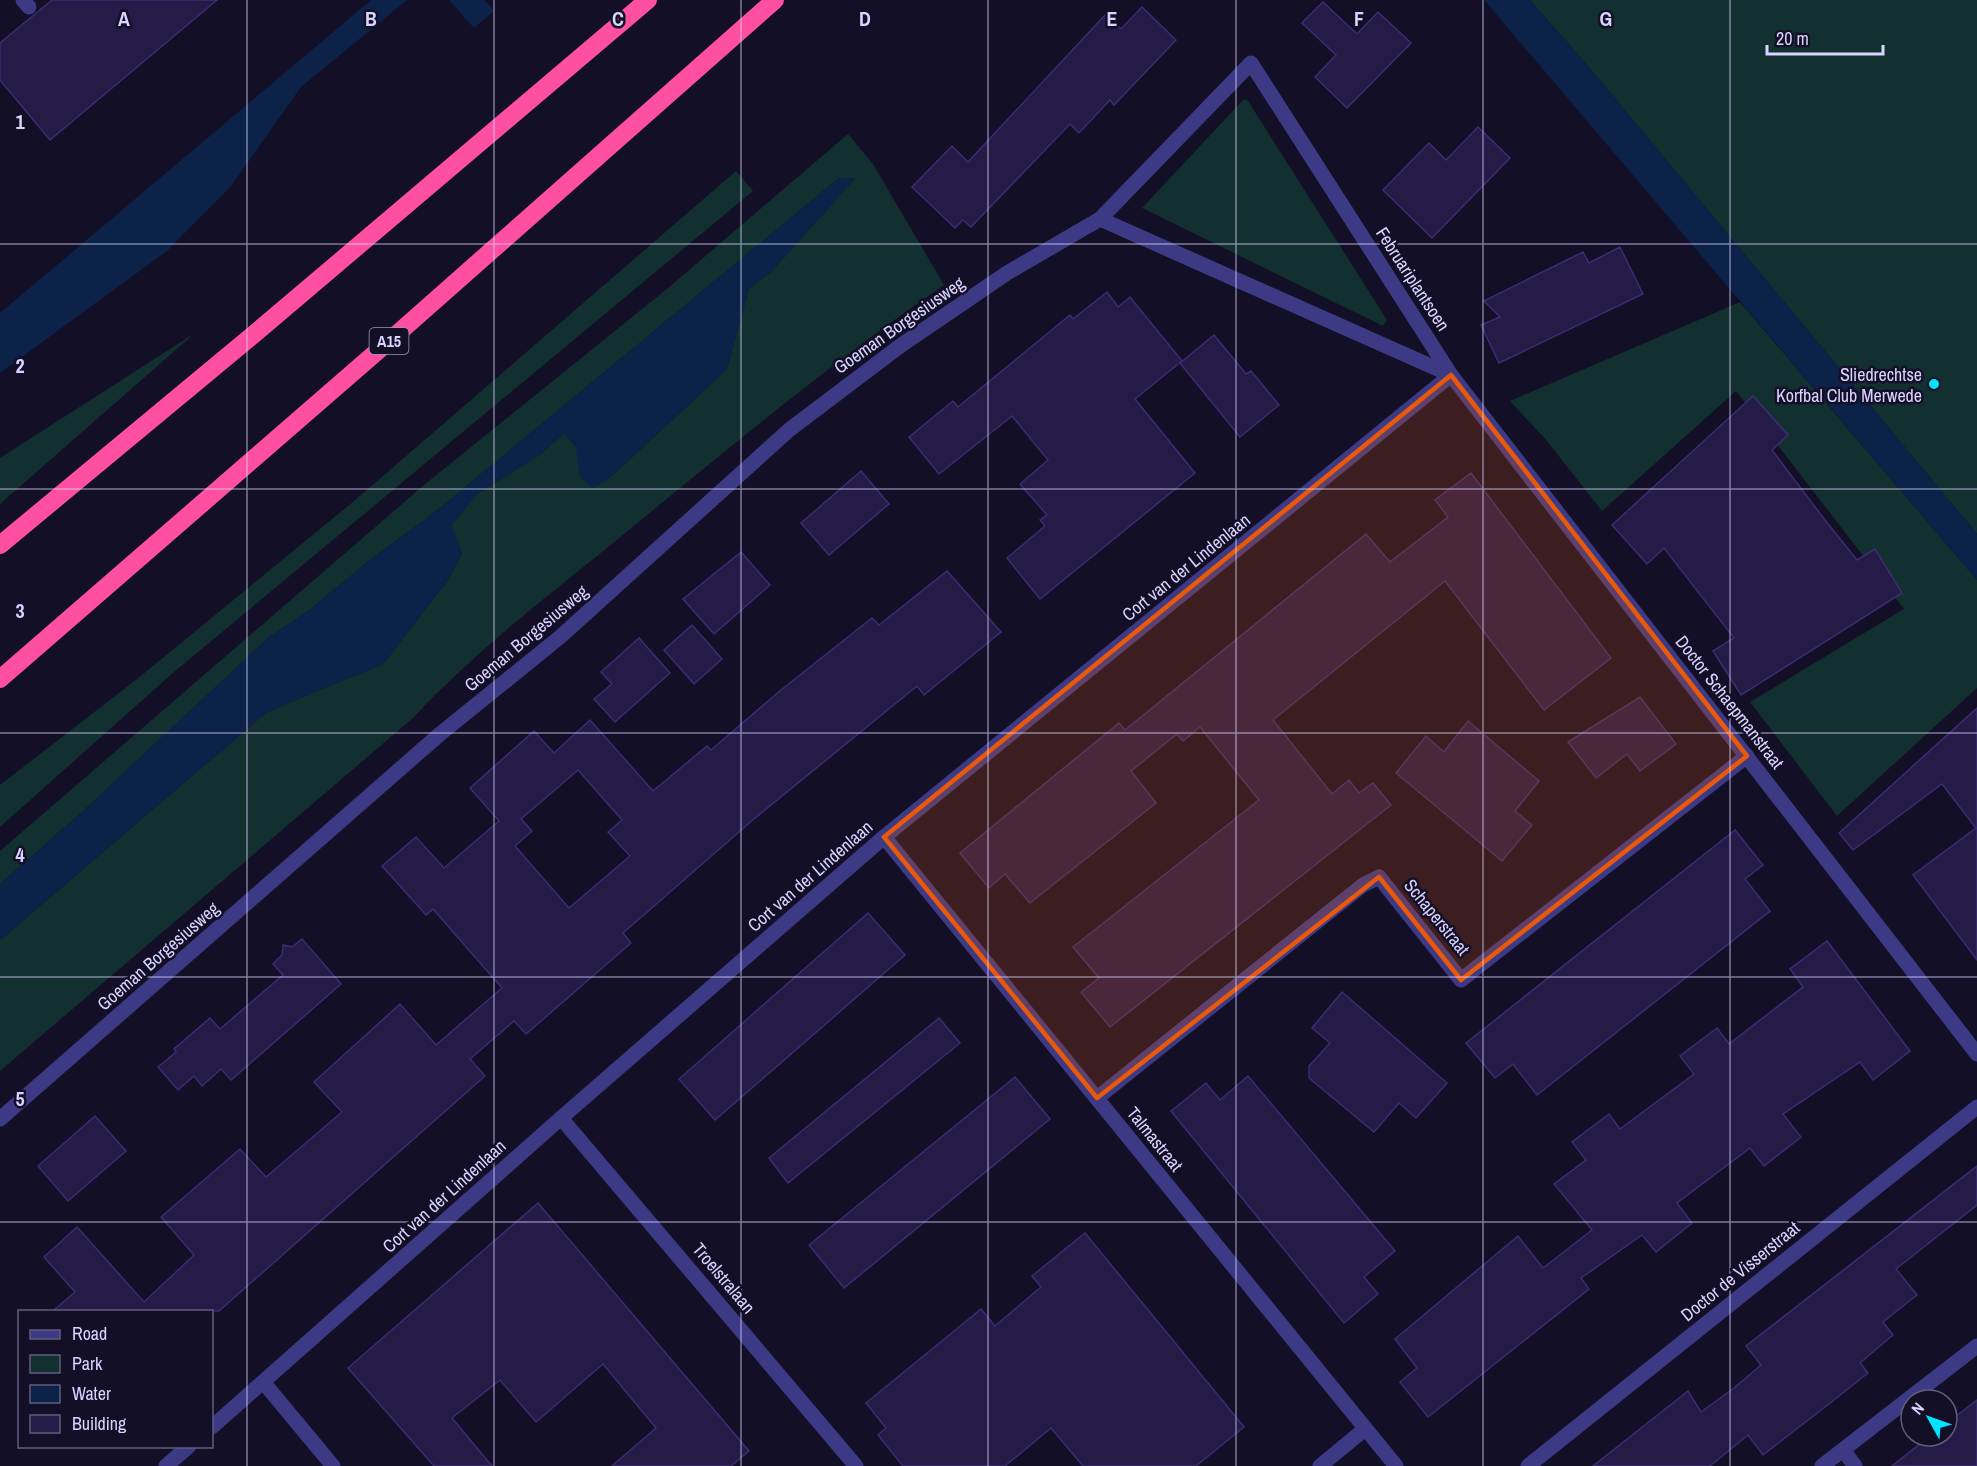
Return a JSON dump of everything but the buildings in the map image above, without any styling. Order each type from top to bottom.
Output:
[{"type":"highway","points":[[0,545],[253,335],[648,0]]},
{"type":"highway","name":"A15","points":[[0,679],[388,342],[774,0]]},
{"type":"street","name":"Februariplantsoen","points":[[1100,219],[1251,63],[1451,375]]},
{"type":"street","points":[[1100,219],[1451,375]]},
{"type":"street","name":"Goeman Borgesiusweg","points":[[0,1119],[440,734],[560,637],[789,430],[900,346],[977,293],[1100,219]]},
{"type":"street","name":"Doctor Schaepmanstraat","points":[[1451,375],[1977,1054]]},
{"type":"street","name":"Cort van der Lindenlaan","points":[[213,1426],[561,1118],[884,837],[1451,375]]},
{"type":"street","name":"Schaperstraat","points":[[1096,1098],[1363,885],[1379,877],[1461,980],[1747,756]]},
{"type":"street","name":"Talmastraat","points":[[884,837],[1396,1466]]},
{"type":"street","name":"Doctor de Visserstraat","points":[[1528,1466],[1977,1107]]},
{"type":"street","name":"Troelstralaan","points":[[561,1118],[856,1466]]},
{"type":"street","points":[[1822,1466],[1977,1346]]},
{"type":"street","points":[[264,1383],[333,1466]]},
{"type":"street","points":[[1320,1466],[1365,1428]]},
{"type":"street","points":[[166,1466],[187,1448]]},
{"type":"street","points":[[1843,1450],[1855,1466]]},
{"type":"highlighted area","points":[[1451,375],[1747,756],[1461,980],[1379,877],[1097,1098],[884,837]]},
{"type":"green space","points":[[1530,0],[1977,0],[1977,534],[1593,72]]},
{"type":"green space","points":[[1244,99],[1248,101],[1387,320],[1383,326],[1142,208]]},
{"type":"green space","points":[[848,134],[873,164],[944,285],[860,345],[779,408],[512,625],[461,670],[413,718],[0,1071],[0,940],[267,712],[383,664],[448,580],[462,554],[451,525],[477,494],[541,454],[564,433],[576,447],[593,488],[613,475],[727,369],[749,288],[771,272],[855,178],[839,178],[434,513],[367,562],[311,609],[268,638],[81,813],[0,884],[0,851],[424,485],[668,288]]},
{"type":"green space","points":[[736,171],[753,191],[174,672],[0,827],[0,785],[137,679],[354,501]]},
{"type":"green space","points":[[1740,302],[1977,580],[1977,688],[1837,816],[1750,702],[1904,609],[1736,391],[1602,511],[1547,441],[1510,401]]},
{"type":"green space","points":[[195,333],[0,504],[0,458]]},
{"type":"water","points":[[371,0],[407,0],[301,87],[231,186],[167,251],[0,373],[0,313]]},
{"type":"water","points":[[449,0],[485,0],[494,11],[474,28]]},
{"type":"water","points":[[1484,0],[1530,0],[1593,72],[1977,534],[1977,580]]},
{"type":"water","points":[[839,178],[856,178],[771,272],[749,288],[727,369],[613,475],[593,488],[580,477],[576,447],[564,433],[541,454],[477,494],[452,525],[462,554],[448,580],[383,664],[267,712],[0,940],[0,884],[81,813],[268,638],[311,609],[367,562],[434,513]]},
{"type":"place","name":"Sliedrechtse Korfbal Club Merwede","points":[[1934,384]]}]
